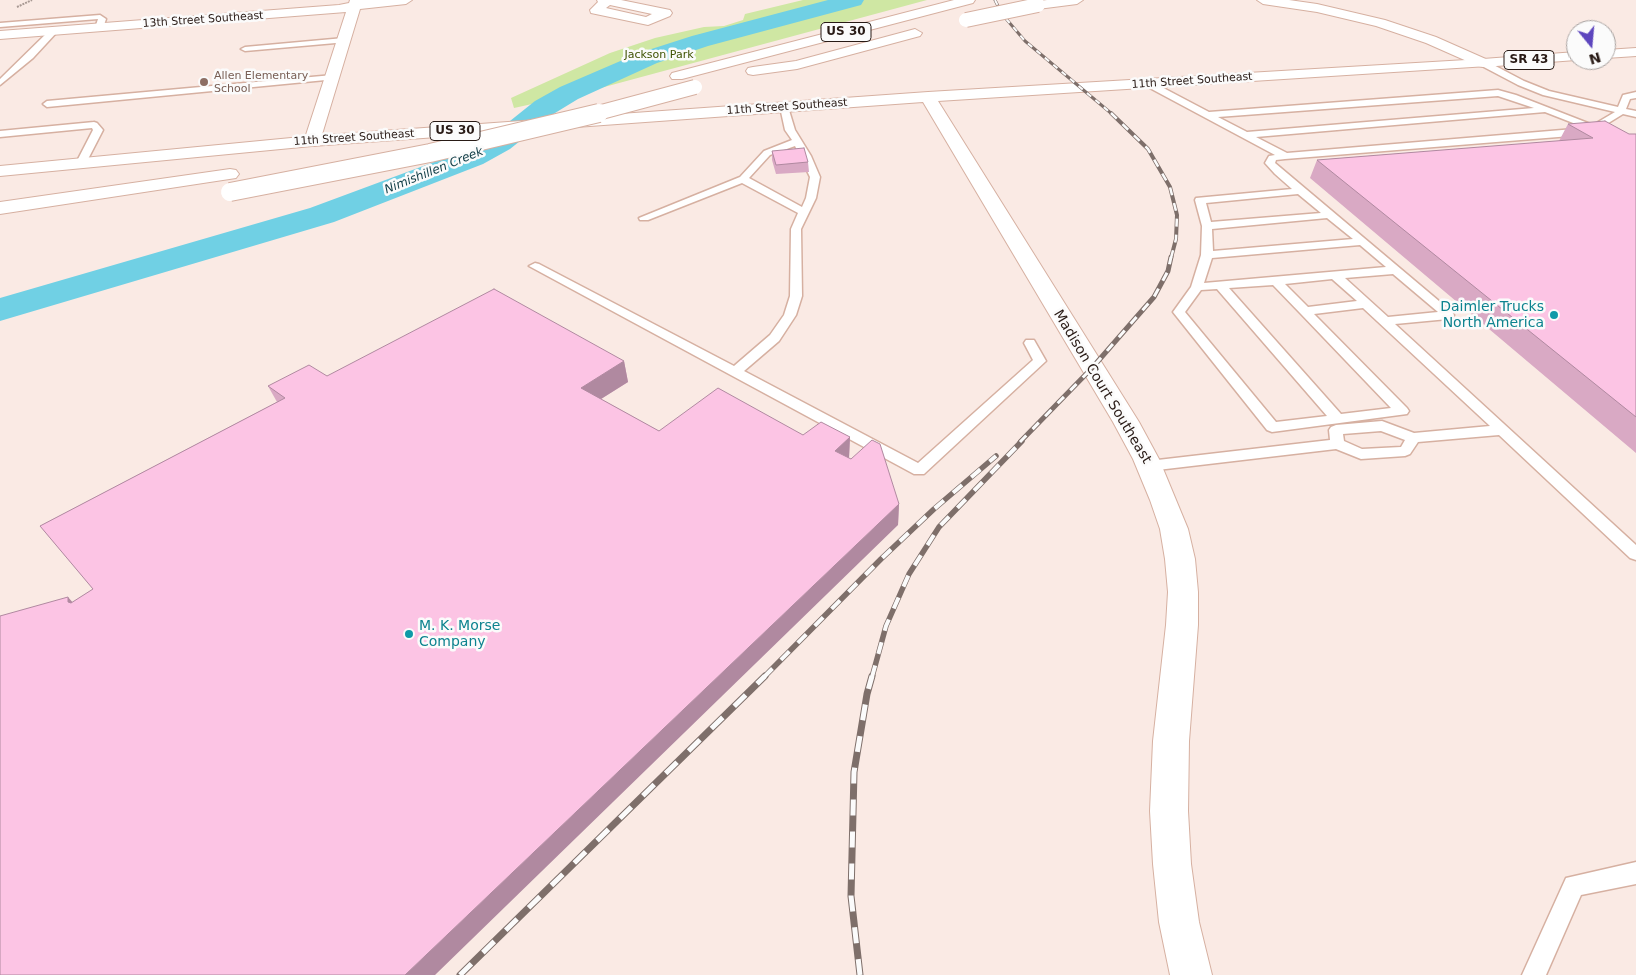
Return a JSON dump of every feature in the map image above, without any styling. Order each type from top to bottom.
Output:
[{"type":"main road","name":"13th Street Southeast","points":[[0,36],[355,3],[406,0]]},
{"type":"main road","points":[[736,60],[797,38],[940,0]]},
{"type":"main road","name":"US 30","points":[[299,162],[484,124],[736,60],[1022,0]]},
{"type":"main road","points":[[962,12],[1038,6],[1077,0]]},
{"type":"main road","points":[[1263,0],[1325,10],[1380,23],[1430,40],[1483,63]]},
{"type":"main road","points":[[312,141],[355,3]]},
{"type":"main road","points":[[1379,9],[1502,62]]},
{"type":"main road","name":"US 30","points":[[0,208],[236,179],[440,151],[695,87],[962,12]]},
{"type":"main road","points":[[749,72],[797,65],[928,29]]},
{"type":"main road","points":[[1616,53],[1636,52]]},
{"type":"main road","name":"11th Street Southeast","points":[[0,171],[312,141],[586,121],[928,97],[1566,57]]},
{"type":"main road","name":"Madison Court Southeast","points":[[928,97],[1126,422],[1149,466],[1174,528],[1180,559],[1182,625],[1171,741],[1169,811],[1172,864],[1180,922],[1191,975]]},
{"type":"main road","name":"US 30","points":[[190,198],[236,179]]},
{"type":"main road","points":[[0,225],[55,218]]},
{"type":"lane","points":[[0,25],[100,17],[102,19],[99,28]]},
{"type":"lane","points":[[0,83],[54,31]]},
{"type":"lane","points":[[245,49],[344,40]]},
{"type":"lane","points":[[1502,62],[1532,80],[1574,100]]},
{"type":"lane","points":[[1483,63],[1538,91],[1620,112],[1636,114]]},
{"type":"lane","points":[[47,104],[332,77]]},
{"type":"lane","points":[[1149,84],[1285,156]]},
{"type":"lane","points":[[1207,115],[1495,93],[1513,97],[1594,128]]},
{"type":"lane","points":[[1384,321],[1448,315],[1299,191],[1270,164],[1272,158],[1579,132],[1594,128],[1620,112],[1626,97],[1636,95]]},
{"type":"lane","points":[[1365,103],[1427,144]]},
{"type":"lane","points":[[735,372],[774,338],[790,316],[796,296],[796,229],[811,198],[815,177],[806,156],[790,130],[784,107]]},
{"type":"lane","points":[[1245,135],[1547,110]]},
{"type":"lane","points":[[0,134],[94,125],[98,130],[81,163]]},
{"type":"lane","points":[[644,218],[743,179],[767,153],[796,142]]},
{"type":"lane","points":[[743,179],[804,212]]},
{"type":"lane","points":[[1276,281],[1402,411],[1272,427],[1179,312],[1197,287],[1207,255],[1207,226],[1200,200],[1299,191]]},
{"type":"lane","points":[[1207,226],[1329,215]]},
{"type":"lane","points":[[1207,255],[1361,242]]},
{"type":"lane","points":[[535,266],[919,470],[1040,361],[1030,343]]},
{"type":"lane","points":[[1197,287],[1396,270]]},
{"type":"lane","points":[[1335,276],[1636,554]]},
{"type":"lane","points":[[1220,285],[1338,419]]},
{"type":"lane","points":[[1305,311],[1366,304]]},
{"type":"lane","points":[[1337,444],[1336,430],[1382,426],[1413,438],[1501,430]]},
{"type":"lane","points":[[1149,466],[1337,444],[1361,454],[1405,451],[1413,438]]},
{"type":"lane","points":[[1534,975],[1574,886],[1636,873]]},
{"type":"green space","name":"Jackson Park","points":[[803,0],[927,0],[582,93],[514,108],[511,98],[610,53],[655,38],[704,27],[724,26],[743,20],[745,14]]},
{"type":"building","name":"Daimler Trucks North America","points":[[1605,121],[1629,134],[1636,134],[1636,417],[1317,160],[1593,138],[1568,124]]},
{"type":"building","points":[[804,148],[808,162],[776,165],[772,151]]},
{"type":"building","name":"M. K. Morse Company","points":[[494,289],[624,361],[581,388],[659,431],[718,388],[803,435],[821,422],[850,437],[835,451],[851,459],[872,440],[880,444],[899,504],[405,975],[0,975],[0,616],[68,597],[68,602],[71,603],[93,589],[40,526],[285,398],[268,386],[309,365],[327,376]]},
{"type":"waterway","name":"Nimishillen Creek","points":[[0,310],[322,215],[472,158],[500,143],[545,107],[569,93],[648,58],[700,41],[853,0]]},
{"type":"railway","points":[[995,0],[1002,14],[1025,41],[1112,114]]},
{"type":"railway","points":[[1111,113],[1148,149],[1170,187],[1177,215],[1176,239],[1171,258]]},
{"type":"railway","points":[[1020,442],[1092,368],[1154,297],[1168,271],[1171,257]]},
{"type":"railway","points":[[872,677],[886,626],[909,574],[939,527],[1022,441]]},
{"type":"railway","points":[[765,676],[881,559],[934,509],[996,456]]},
{"type":"railway","points":[[460,975],[765,676]]},
{"type":"railway","points":[[860,975],[851,896],[854,772],[867,694],[872,676]]},
{"type":"place","name":"Allen Elementary School","points":[[204,82]]},
{"type":"place","name":"Daimler Trucks North America","points":[[1554,315]]},
{"type":"place","name":"M. K. Morse Company","points":[[409,634]]}]
